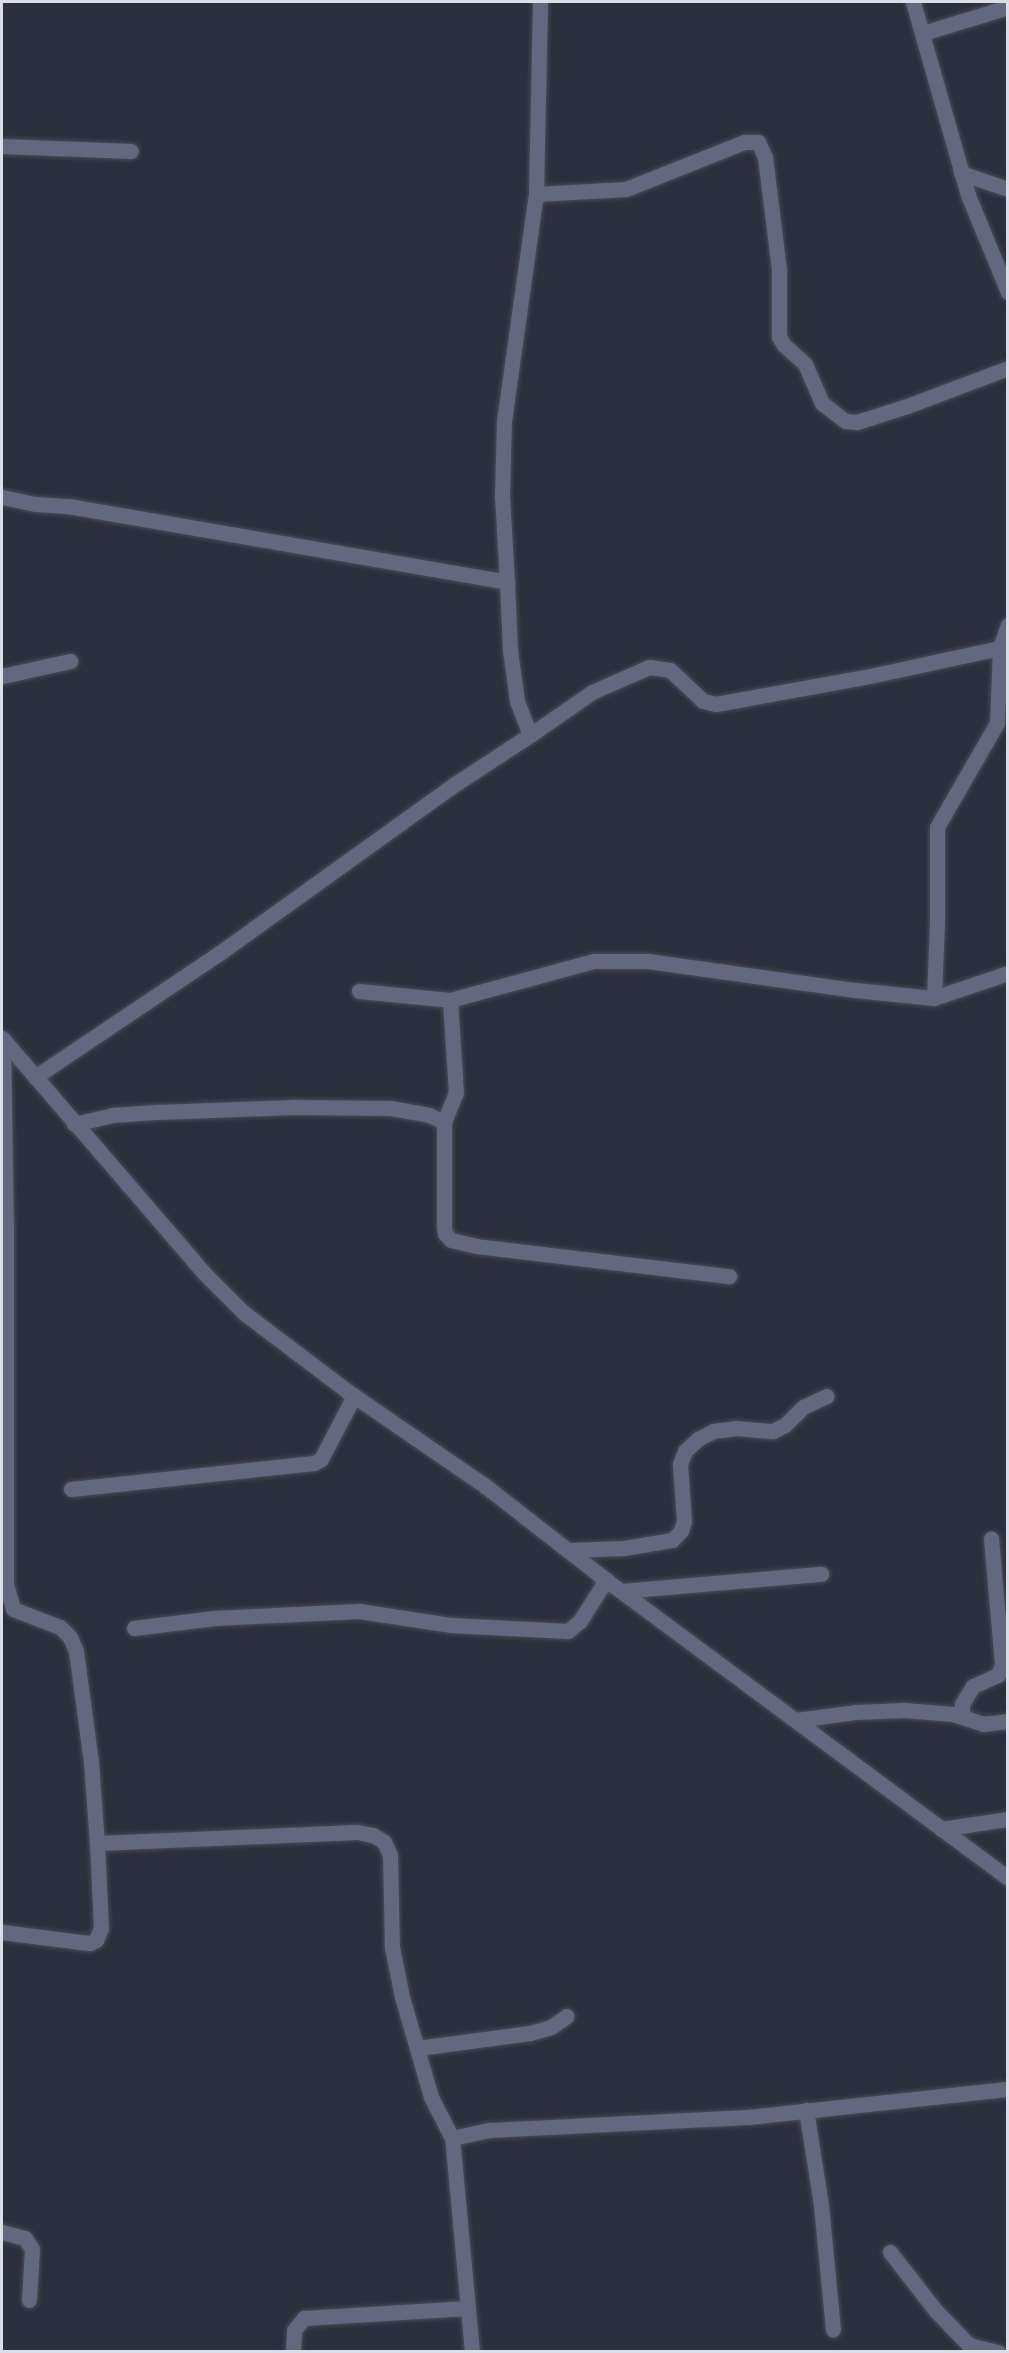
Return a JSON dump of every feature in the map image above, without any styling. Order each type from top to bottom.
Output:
[{"type":"street","points":[[530,735],[517,701],[510,650],[502,496],[504,421],[536,194],[540,2]]},
{"type":"street","points":[[913,2],[961,173],[1008,291]]},
{"type":"street","points":[[923,33],[1008,7]]},
{"type":"street","points":[[536,194],[626,189],[744,142],[758,142],[765,157],[779,268],[779,337],[784,345],[805,363],[822,403],[845,421],[857,422],[1008,368]]},
{"type":"street","points":[[2,146],[131,151]]},
{"type":"street","points":[[961,173],[1008,189]]},
{"type":"street","points":[[2,497],[36,504],[68,506],[507,582]]},
{"type":"street","points":[[934,998],[937,827],[997,723],[1000,648],[1008,625]]},
{"type":"street","points":[[35,1077],[203,964],[455,784],[592,692],[649,668],[670,670],[703,701],[716,704],[870,676],[1000,648]]},
{"type":"street","points":[[2,676],[70,661]]},
{"type":"street","points":[[359,991],[450,1000],[574,965],[613,960],[648,961],[855,990],[934,998],[1008,973]]},
{"type":"street","points":[[450,1000],[456,1093],[444,1122],[444,1226],[445,1234],[450,1240],[476,1246],[729,1276]]},
{"type":"street","points":[[2,1039],[220,1292],[354,1396],[484,1485],[606,1580],[1008,1878]]},
{"type":"street","points":[[2,1039],[3,1505],[6,1584],[13,1609],[60,1627],[70,1637],[76,1651],[91,1762],[101,1928],[96,1940],[90,1943],[2,1932]]},
{"type":"street","points":[[75,1124],[112,1115],[294,1107],[390,1108],[429,1115],[444,1122]]},
{"type":"street","points":[[71,1489],[314,1463],[321,1459],[354,1396]]},
{"type":"street","points":[[569,1550],[624,1548],[676,1537],[684,1521],[680,1464],[685,1451],[713,1431],[736,1428],[773,1431],[785,1425],[803,1407],[827,1396]]},
{"type":"street","points":[[962,1716],[962,1704],[973,1686],[998,1675],[1002,1664],[991,1538]]},
{"type":"street","points":[[621,1591],[821,1574]]},
{"type":"street","points":[[134,1628],[214,1618],[359,1611],[450,1625],[568,1631],[580,1621],[606,1580]]},
{"type":"street","points":[[796,1720],[856,1712],[904,1710],[962,1716],[975,1724],[1008,1721]]},
{"type":"street","points":[[941,1829],[1008,1819]]},
{"type":"street","points":[[97,1843],[357,1832],[380,1839],[388,1847],[392,1947],[402,1997],[431,2097],[452,2138],[472,2352]]},
{"type":"street","points":[[418,2048],[530,2033],[550,2028],[567,2016]]},
{"type":"street","points":[[452,2138],[491,2130],[628,2125],[749,2117],[1008,2089]]},
{"type":"street","points":[[806,2110],[820,2205],[833,2329]]},
{"type":"street","points":[[2,2232],[25,2238],[32,2249],[29,2300]]},
{"type":"street","points":[[890,2252],[936,2311],[969,2345],[998,2352]]},
{"type":"street","points":[[293,2352],[294,2330],[304,2318],[468,2308]]}]
